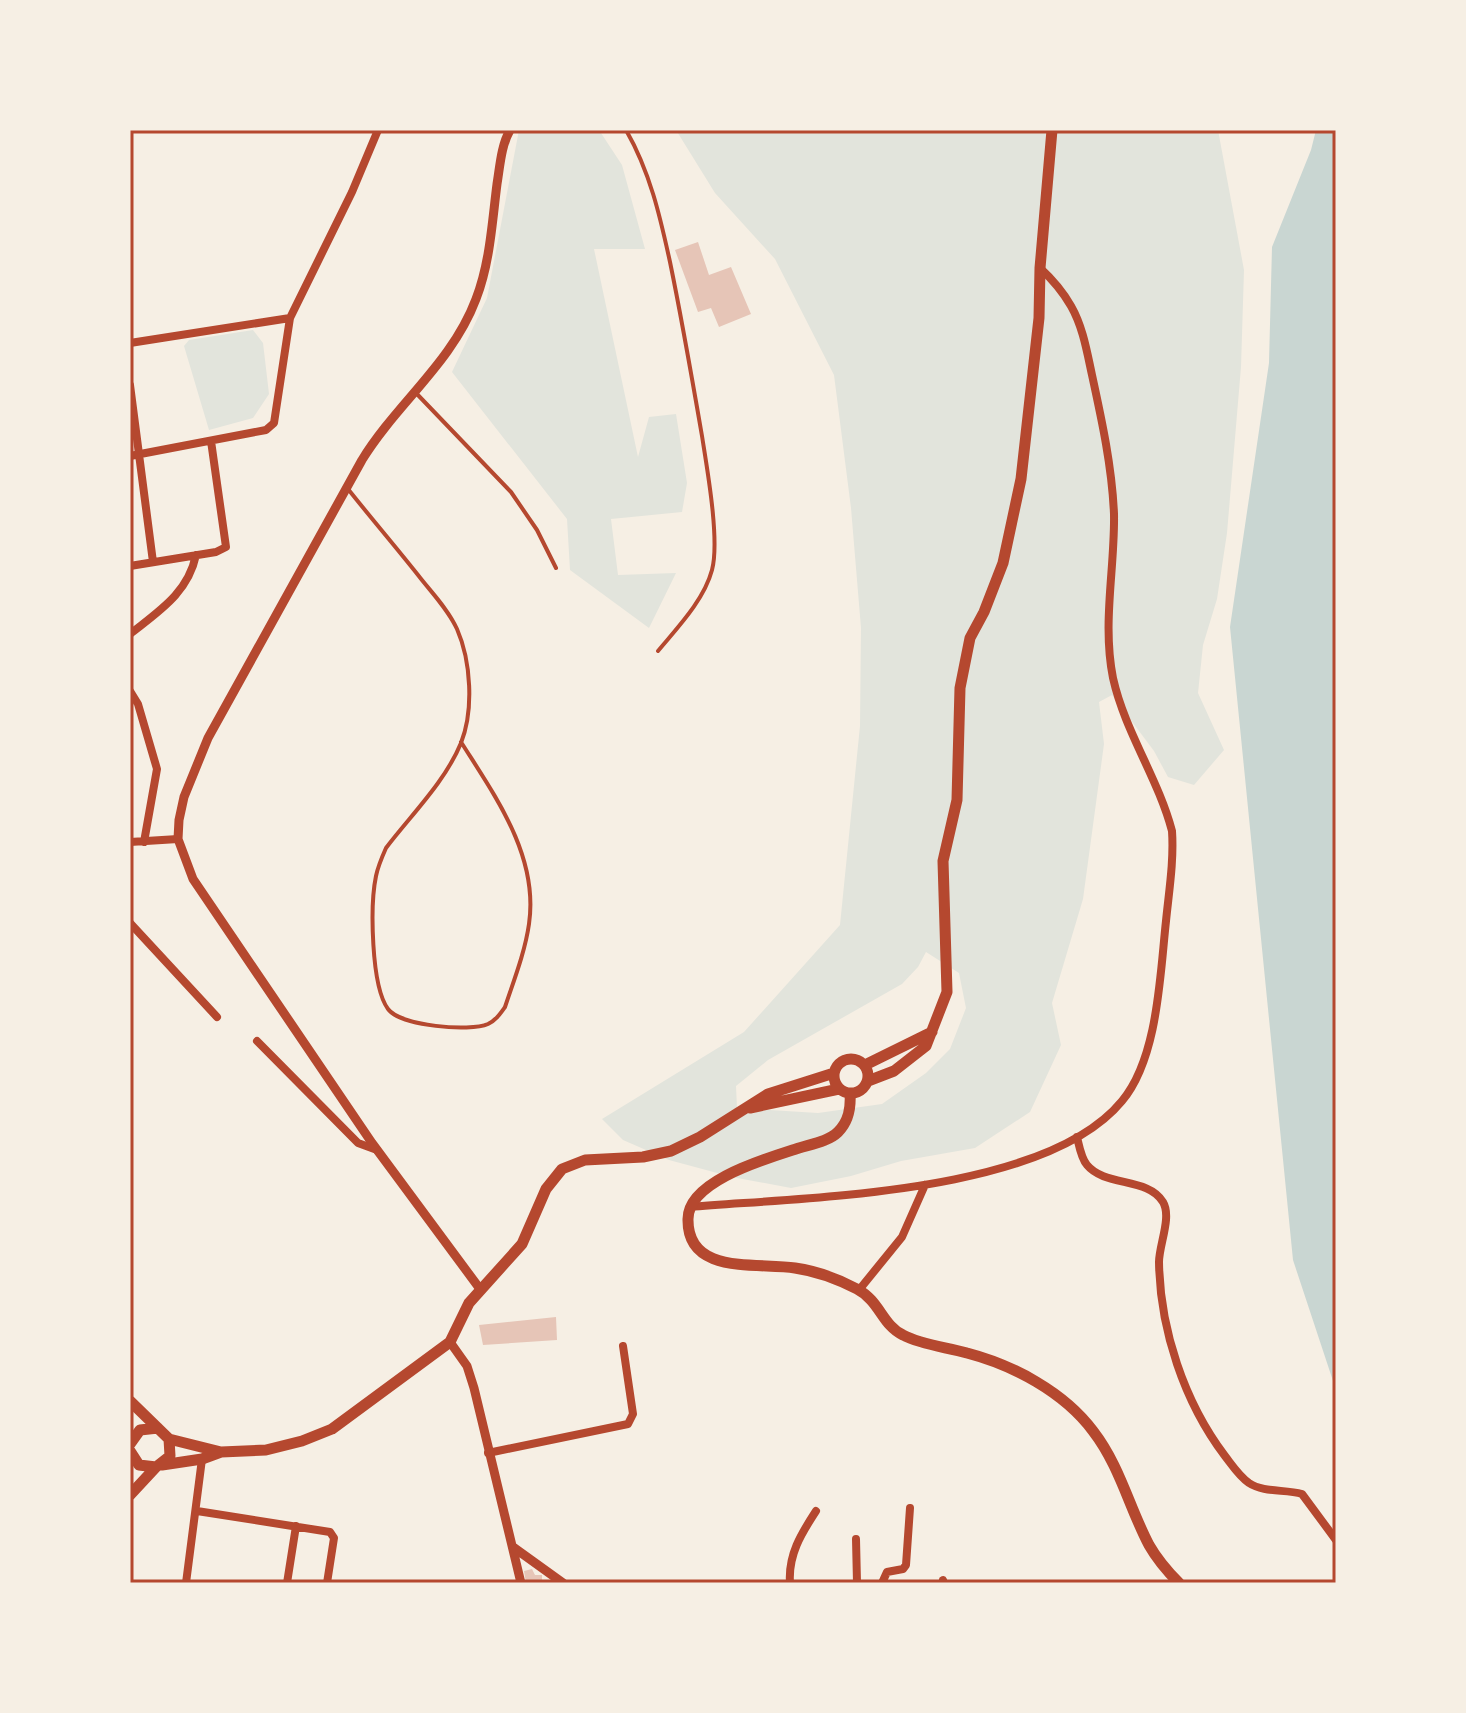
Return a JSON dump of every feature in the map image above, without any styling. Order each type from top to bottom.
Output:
[{"type":"main road","points":[[741,1110],[861,1090],[868,1081],[894,1071],[926,1046],[947,992],[943,861],[957,800],[960,688],[970,638],[1003,563],[1021,479],[1039,318],[1040,268],[1052,130]]},
{"type":"main road","points":[[865,1065],[932,1032]]},
{"type":"main road","points":[[130,1401],[169,1439],[221,1452],[266,1450],[332,1429],[450,1342],[469,1303],[522,1244],[546,1189],[562,1169],[585,1160],[643,1157],[671,1151],[700,1137],[768,1094],[834,1073],[843,1060],[859,1060],[865,1065],[868,1081]]},
{"type":"main road","points":[[834,1073],[851,1109],[835,1135],[749,1165],[707,1188],[690,1207],[688,1215],[689,1233],[698,1250],[708,1257],[728,1263],[797,1268],[820,1273],[859,1290],[874,1301],[891,1327],[899,1333],[1010,1367],[1026,1375],[1080,1416],[1113,1461],[1149,1545],[1179,1583]]},
{"type":"main road","points":[[158,1428],[145,1427],[130,1448],[139,1465],[159,1466],[202,1459],[221,1452]]},
{"type":"main road","points":[[130,1495],[170,1456],[169,1439]]},
{"type":"street","points":[[134,455],[266,430],[274,423],[290,318],[352,192],[378,130]]},
{"type":"street","points":[[480,1289],[377,1150],[193,879],[178,839],[184,797],[208,738],[347,487],[377,436],[452,349],[465,327],[486,266],[502,150],[510,130]]},
{"type":"street","points":[[690,1207],[925,1185],[1030,1161],[1054,1151],[1107,1116],[1122,1102],[1142,1065],[1158,993],[1173,844],[1168,812],[1134,742],[1114,680],[1108,644],[1114,515],[1112,488],[1107,442],[1084,342],[1070,304],[1040,268]]},
{"type":"street","points":[[130,343],[290,318]]},
{"type":"street","points":[[130,385],[134,455],[153,562]]},
{"type":"street","points":[[130,566],[216,552],[226,547],[211,441]]},
{"type":"street","points":[[130,634],[179,593],[191,574],[196,555]]},
{"type":"street","points":[[130,691],[138,704],[157,769],[144,842]]},
{"type":"street","points":[[130,842],[178,839]]},
{"type":"street","points":[[130,923],[217,1017]]},
{"type":"street","points":[[257,1041],[358,1143],[377,1150]]},
{"type":"street","points":[[1077,1137],[1087,1165],[1099,1173],[1155,1193],[1164,1203],[1166,1215],[1159,1257],[1163,1310],[1171,1346],[1206,1429],[1247,1482],[1265,1489],[1302,1494],[1336,1540]]},
{"type":"street","points":[[859,1290],[902,1237],[925,1185]]},
{"type":"street","points":[[450,1342],[467,1366],[474,1388],[521,1583]]},
{"type":"street","points":[[488,1453],[628,1424],[633,1414],[623,1346]]},
{"type":"street","points":[[186,1583],[202,1459]]},
{"type":"street","points":[[882,1583],[887,1572],[903,1569],[906,1565],[910,1508]]},
{"type":"street","points":[[197,1511],[333,1534],[327,1583]]},
{"type":"street","points":[[790,1583],[790,1560],[799,1537],[816,1511]]},
{"type":"street","points":[[287,1583],[296,1526]]},
{"type":"street","points":[[856,1539],[857,1583]]},
{"type":"street","points":[[513,1547],[563,1583]]},
{"type":"lane","points":[[626,130],[641,159],[659,210],[685,334],[709,482],[714,555],[705,587],[658,651]]},
{"type":"lane","points":[[415,391],[511,492],[537,530],[556,568]]},
{"type":"lane","points":[[347,487],[456,626],[465,657],[468,691],[467,718],[461,742],[437,783],[386,848],[375,878],[375,961],[382,998],[389,1011],[414,1023],[475,1027],[487,1025],[505,1007],[530,921],[530,887],[515,835],[461,742]]},
{"type":"shaded area","points":[[519,130],[599,130],[622,165],[645,249],[594,249],[638,457],[649,417],[676,414],[687,483],[682,512],[611,519],[618,575],[676,573],[649,628],[570,570],[567,519],[452,372],[487,298]]},
{"type":"shaded area","points":[[676,130],[1218,130],[1244,270],[1241,367],[1227,533],[1217,599],[1203,645],[1198,693],[1224,750],[1194,785],[1168,777],[1154,751],[1112,695],[1099,702],[1104,744],[1083,899],[1052,1003],[1061,1045],[1030,1112],[975,1148],[901,1161],[851,1176],[791,1188],[732,1177],[669,1160],[623,1140],[602,1119],[744,1032],[840,925],[860,726],[861,628],[851,508],[834,375],[775,259],[715,193]],"holes":[[[926,952],[959,973],[966,1008],[950,1049],[926,1073],[882,1104],[818,1113],[737,1108],[736,1086],[768,1060],[902,984],[918,967]]]},
{"type":"shaded area","points":[[1316,130],[1336,130],[1336,1390],[1293,1260],[1230,627],[1269,363],[1272,247]]},
{"type":"shaded area","points":[[253,330],[263,343],[269,394],[253,418],[209,430],[184,346],[189,340]]},
{"type":"building","points":[[698,242],[709,275],[731,267],[751,314],[719,327],[711,308],[698,312],[675,250]]},
{"type":"building","points":[[556,1317],[557,1340],[483,1345],[479,1325]]},
{"type":"building","points":[[532,1569],[535,1575],[542,1575],[542,1583],[526,1583],[524,1571]]}]
